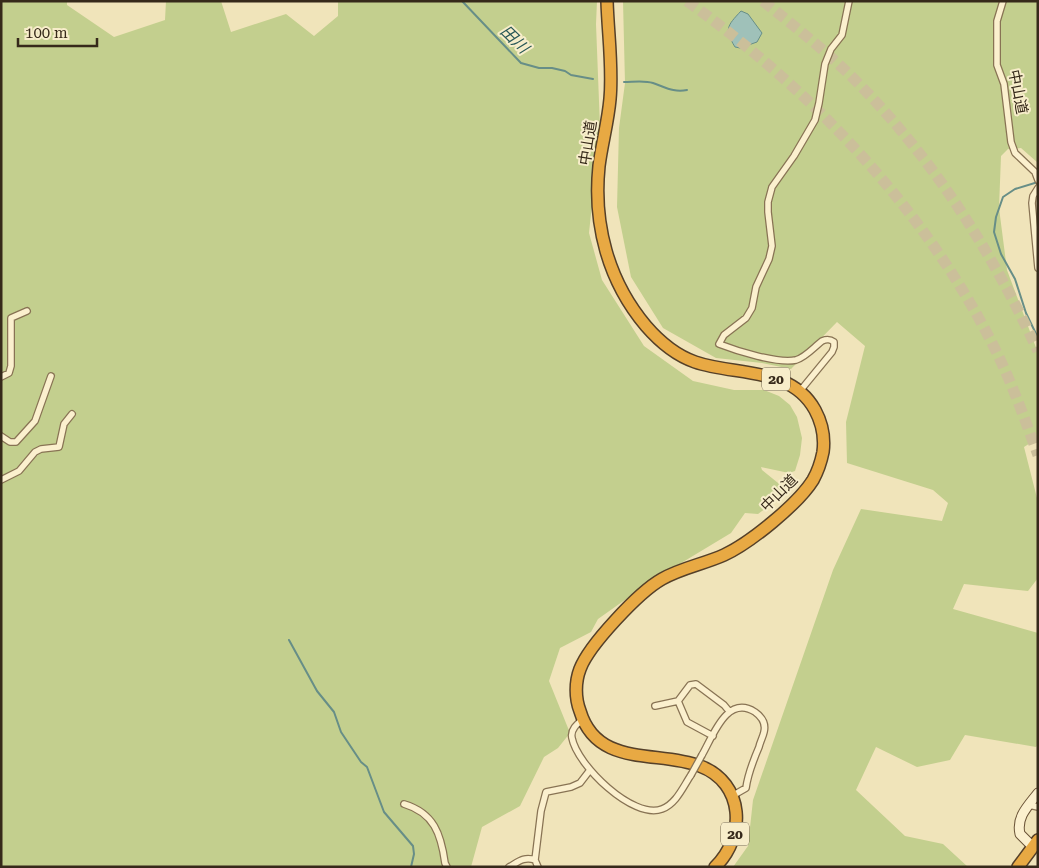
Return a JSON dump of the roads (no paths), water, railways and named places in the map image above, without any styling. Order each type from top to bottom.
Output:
[{"type":"highway","name":"中山道","points":[[608,1],[611,67],[610,99],[597,197],[600,228],[608,259],[618,284],[637,315],[648,328],[666,345],[682,356],[707,366],[772,377],[800,392],[813,407],[820,420],[824,441],[820,465],[812,481],[800,496],[764,529],[744,544],[728,553],[664,578],[652,585],[630,605],[592,648],[580,668],[577,701],[582,719],[598,739],[613,749],[630,754],[699,766],[720,779],[732,796],[737,814],[736,832],[728,852],[715,867]]},
{"type":"highway","points":[[1018,867],[1035,844]]},
{"type":"street","points":[[800,392],[832,352],[834,342],[831,340],[826,339],[798,359],[790,360],[738,351],[719,344],[724,335],[746,318],[752,308],[756,287],[769,259],[772,246],[768,212],[768,202],[772,188],[794,156],[814,120],[825,64],[831,49],[842,35],[849,1]]},
{"type":"street","name":"中山道","points":[[1003,1],[998,22],[997,66],[1004,84],[1011,142],[1015,153],[1035,172],[1038,180]]},
{"type":"street","points":[[1038,188],[1033,196],[1032,203],[1038,268]]},
{"type":"street","points":[[1,377],[9,373],[11,366],[12,318],[27,312]]},
{"type":"street","points":[[1,436],[10,442],[16,442],[35,421],[51,376]]},
{"type":"street","points":[[1,480],[19,471],[41,449],[59,447],[64,424],[72,414]]},
{"type":"street","points":[[655,706],[678,701],[690,685],[696,684],[729,711]]},
{"type":"street","points":[[678,701],[687,722],[713,736]]},
{"type":"street","points":[[582,719],[573,728],[572,737],[590,770],[611,791],[636,806],[650,811],[660,810],[677,798],[729,711],[737,708],[746,708],[760,717],[764,724],[764,732],[748,775],[746,788],[732,796]]},
{"type":"street","points":[[538,867],[534,860],[541,811],[546,792],[571,787],[580,783],[590,770]]},
{"type":"street","points":[[1035,844],[1020,834],[1018,828],[1019,821],[1033,806],[1038,793]]},
{"type":"street","points":[[404,804],[422,811],[431,819],[439,836],[447,867]]},
{"type":"street","points":[[509,867],[523,858],[534,860]]},
{"type":"water","points":[[741,11],[748,14],[762,33],[757,42],[740,48],[735,47],[728,32],[730,24]]},
{"type":"waterway","name":"田川","points":[[462,1],[521,63],[539,68],[552,68],[565,71],[571,75],[593,79]]},
{"type":"waterway","name":"田川","points":[[624,82],[646,82],[674,90],[687,90]]},
{"type":"waterway","points":[[1038,182],[1015,189],[1003,197],[996,217],[994,232],[1001,254],[1015,279],[1026,313],[1038,338]]},
{"type":"waterway","points":[[289,640],[317,691],[334,712],[341,732],[361,762],[367,767],[384,812],[413,846],[414,854],[411,867]]},
{"type":"tunnel","points":[[687,1],[734,36],[823,115],[864,158],[902,204],[937,251],[969,301],[1003,365],[1038,455]]},
{"type":"tunnel","points":[[763,1],[849,74],[879,105],[932,170],[979,239],[1038,351]]}]
